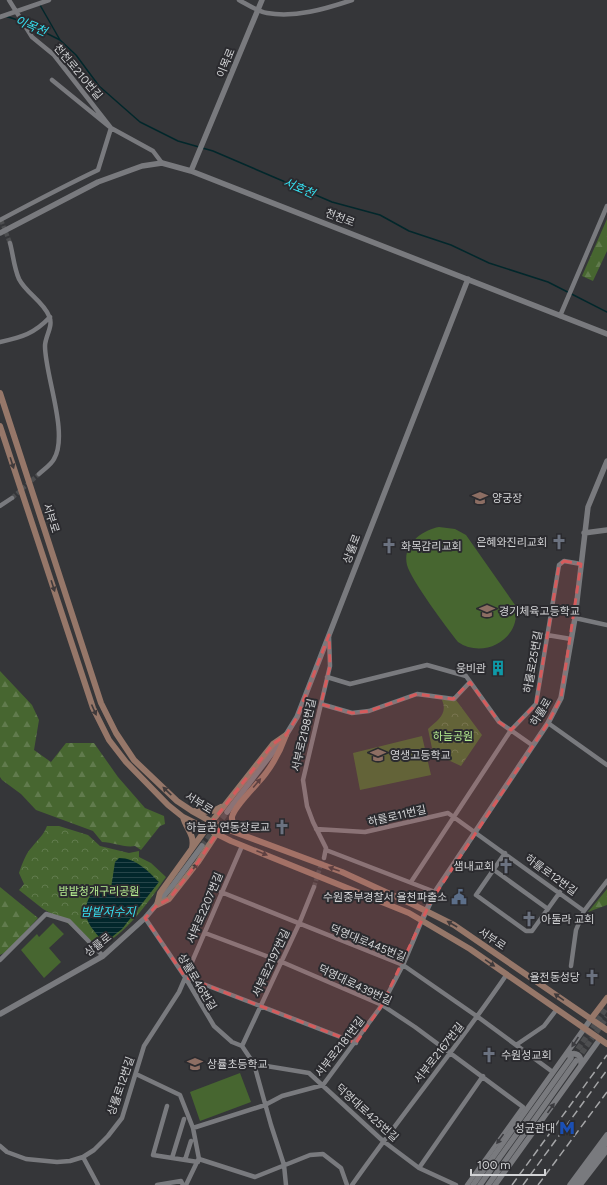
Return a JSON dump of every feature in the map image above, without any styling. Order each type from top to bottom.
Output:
[{"type":"main road","name":"서부로","points":[[0,393],[101,703],[116,733],[134,760],[177,801],[192,811],[222,827],[342,872],[454,925],[607,1030]]},
{"type":"main road","name":"서부로","points":[[0,426],[93,708],[109,740],[126,762],[168,805],[182,817],[242,846],[409,912],[507,974],[607,1044]]},
{"type":"main road","points":[[157,905],[160,893],[206,829],[273,744],[286,735]]},
{"type":"main road","points":[[246,836],[234,825],[232,817],[266,773],[281,750],[286,735]]},
{"type":"main road","points":[[192,811],[215,811],[224,806]]},
{"type":"main road","points":[[182,817],[185,825],[192,832],[194,841],[191,851]]},
{"type":"main road","points":[[157,905],[169,899],[218,835],[222,827]]},
{"type":"main road","points":[[591,1019],[607,998]]},
{"type":"main road","points":[[600,1039],[607,1030]]},
{"type":"street","name":"천천로210번길","points":[[10,0],[19,18],[32,36],[54,55],[111,128]]},
{"type":"street","points":[[1,16],[49,0]]},
{"type":"street","points":[[239,0],[258,10],[286,14],[322,10],[352,0]]},
{"type":"street","name":"이목로","points":[[191,171],[262,0]]},
{"type":"street","name":"천천로210번길","points":[[52,80],[111,128],[153,151],[162,163]]},
{"type":"street","points":[[0,219],[43,198],[53,191],[98,170],[111,128]]},
{"type":"street","name":"천천로","points":[[0,233],[98,182],[142,166],[162,163],[191,171],[607,334]]},
{"type":"street","points":[[560,316],[607,206]]},
{"type":"street","points":[[10,243],[19,279],[39,301],[50,317],[50,326],[45,344],[46,365],[57,413],[58,449],[53,462],[39,474]]},
{"type":"street","name":"상률로","points":[[227,812],[286,735],[297,717],[468,279]]},
{"type":"street","points":[[0,342],[25,336],[40,328],[50,317]]},
{"type":"street","name":"하률로","points":[[422,920],[435,892],[548,723],[561,698],[575,618],[588,507],[607,461]]},
{"type":"street","points":[[0,506],[12,498]]},
{"type":"street","points":[[584,533],[607,530]]},
{"type":"street","name":"하률로25번길","points":[[411,882],[511,730],[536,704],[559,566],[564,561],[581,564]]},
{"type":"street","points":[[575,618],[607,625]]},
{"type":"street","name":"서부로2198번길","points":[[326,850],[307,806],[303,780],[331,655],[329,635]]},
{"type":"street","points":[[547,635],[571,639]]},
{"type":"street","points":[[327,677],[350,684],[427,665],[466,676],[499,722],[532,745]]},
{"type":"street","points":[[321,704],[352,713],[369,711],[416,694],[454,699],[470,682]]},
{"type":"street","points":[[548,723],[607,765]]},
{"type":"street","name":"하률로11번길","points":[[316,829],[365,832],[448,813],[454,817]]},
{"type":"street","points":[[454,817],[476,832]]},
{"type":"street","name":"하률로12번길","points":[[476,832],[584,911]]},
{"type":"street","name":"상률로","points":[[0,1014],[103,956],[145,918],[157,905],[202,846]]},
{"type":"street","name":"서부로2207번길","points":[[185,977],[242,846]]},
{"type":"street","points":[[324,858],[326,850],[435,892]]},
{"type":"street","points":[[505,853],[476,895],[526,931],[532,931],[560,892]]},
{"type":"street","points":[[494,870],[548,909]]},
{"type":"street","points":[[570,966],[576,930],[584,911],[607,881]]},
{"type":"street","name":"서부로2197번길","points":[[242,1046],[300,924],[314,887]]},
{"type":"street","name":"덕영대로445번길","points":[[221,892],[403,965],[478,1017],[550,1070]]},
{"type":"street","points":[[0,960],[46,914],[69,921],[103,956]]},
{"type":"street","name":"상률로46번길","points":[[145,918],[185,977],[214,1026],[232,1042],[242,1046]]},
{"type":"street","name":"서부로2181번길","points":[[193,1128],[265,1105],[282,1096],[323,1085],[356,1043],[382,1005],[403,965],[422,920]]},
{"type":"street","name":"덕영대로439번길","points":[[205,933],[282,962],[382,1005],[483,1076],[523,1107],[467,1185]]},
{"type":"street","name":"서부로2167번길","points":[[352,1185],[449,1053],[478,1017],[507,974]]},
{"type":"street","points":[[185,977],[261,1005],[356,1043]]},
{"type":"street","name":"상률로12번길","points":[[0,1146],[7,1152],[41,1162],[70,1161],[83,1157],[94,1150],[122,1118],[144,1046],[179,992],[185,977]]},
{"type":"street","points":[[516,1045],[544,1026],[557,1009]]},
{"type":"street","points":[[473,1185],[571,1058],[584,1029],[591,1019]]},
{"type":"street","points":[[495,1185],[600,1039]]},
{"type":"street","points":[[242,1046],[254,1064],[284,1166],[286,1185]]},
{"type":"street","points":[[488,1185],[544,1101],[573,1053],[578,1054],[582,1059],[581,1065]]},
{"type":"street","name":"덕영대로425번길","points":[[254,1064],[309,1073],[383,1141],[419,1168],[456,1185]]},
{"type":"street","points":[[136,1074],[180,1095],[193,1128],[198,1160],[186,1185]]},
{"type":"street","points":[[419,1168],[483,1076]]},
{"type":"street","points":[[480,1185],[544,1101]]},
{"type":"street","points":[[167,1106],[153,1155],[185,1160],[198,1160],[255,1177],[310,1155],[323,1154],[341,1168],[347,1185]]},
{"type":"street","points":[[172,1158],[184,1119]]},
{"type":"street","points":[[570,1185],[607,1135]]},
{"type":"street","points":[[185,1160],[191,1141]]},
{"type":"street","points":[[575,1185],[607,1142]]},
{"type":"street","points":[[580,1185],[607,1150]]},
{"type":"street","points":[[83,1157],[98,1185]]},
{"type":"street","points":[[157,1185],[181,1181],[183,1185]]},
{"type":"highlighted area","points":[[564,561],[581,564],[561,698],[548,723],[431,901],[382,1005],[356,1043],[185,977],[145,918],[157,905],[169,899],[198,862],[221,827],[212,822],[273,744],[286,735],[297,717],[329,635],[330,666],[321,704],[352,713],[369,711],[417,694],[453,699],[470,682],[499,722],[511,730],[536,704],[559,565]]},
{"type":"green space","points":[[607,219],[607,251],[593,281],[582,276]]},
{"type":"green space","points":[[439,527],[455,529],[466,535],[515,605],[516,617],[513,627],[507,636],[499,643],[490,647],[479,648],[468,647],[458,642],[430,604],[410,572],[406,558],[410,545],[426,531]]},
{"type":"green space","points":[[0,671],[32,705],[39,720],[34,750],[51,762],[66,743],[94,743],[118,777],[145,808],[164,816],[165,824],[160,826],[141,850],[135,846],[102,842],[93,831],[36,810],[21,794],[2,780],[0,777]]},
{"type":"green space","name":"하늘공원","points":[[442,700],[456,700],[482,735],[461,766],[433,753],[428,729],[443,713],[444,705]]},
{"type":"green space","points":[[422,736],[431,775],[360,790],[353,753]]},
{"type":"green space","name":"밤밭청개구리공원","points":[[47,826],[59,826],[88,835],[100,846],[129,853],[139,851],[139,857],[151,863],[166,877],[151,899],[126,928],[106,944],[94,951],[81,935],[65,921],[43,909],[19,890],[24,884],[19,873],[24,859]]},
{"type":"green space","points":[[0,887],[38,918],[8,951],[0,955]]},
{"type":"green space","points":[[607,889],[607,905],[588,912]]},
{"type":"green space","points":[[53,923],[64,934],[49,948],[61,962],[44,978],[21,950],[37,934],[39,937]]},
{"type":"green space","points":[[240,1073],[251,1102],[200,1121],[190,1092]]},
{"type":"water","name":"밤밭저수지","points":[[119,858],[131,860],[136,863],[159,882],[122,929],[108,940],[101,939],[87,919],[87,902],[90,896],[111,888],[115,862]]},
{"type":"waterway","name":"서호천","points":[[40,5],[60,40],[76,55],[99,86],[140,122],[178,141],[213,151],[332,202],[380,215],[409,231],[451,245],[489,263],[548,282],[607,312]]},
{"type":"waterway","name":"이목천","points":[[5,16],[21,21]]},
{"type":"waterway","name":"이목천","points":[[24,22],[60,40]]},
{"type":"tunnel","points":[[1,220],[10,243]]},
{"type":"tunnel","points":[[12,498],[39,474]]},
{"type":"tunnel","points":[[202,846],[227,812]]},
{"type":"tunnel","points":[[314,887],[322,861]]},
{"type":"tunnel","points":[[573,1056],[607,1007]]},
{"type":"tunnel","points":[[577,1060],[607,1017]]},
{"type":"railway","points":[[512,1185],[607,1055]]},
{"type":"railway","points":[[523,1185],[607,1070]]},
{"type":"railway","points":[[538,1185],[607,1092]]},
{"type":"place","name":"양궁장","points":[[480,498]]},
{"type":"place","name":"은혜와진리교회","points":[[559,542]]},
{"type":"place","name":"화목감리교회","points":[[389,546]]},
{"type":"place","name":"경기체육고등학교","points":[[487,611]]},
{"type":"place","name":"웅비관","points":[[498,668]]},
{"type":"place","name":"영생고등학교","points":[[378,755]]},
{"type":"place","name":"하늘꿈 연동장로교","points":[[282,827]]},
{"type":"place","name":"샘내교회","points":[[506,866]]},
{"type":"place","name":"수원중부경찰서 율천파출소","points":[[459,897]]},
{"type":"place","name":"아둘라 교회","points":[[529,919]]},
{"type":"place","name":"율전동성당","points":[[592,977]]},
{"type":"place","name":"수원성교회","points":[[489,1055]]},
{"type":"place","name":"상률초등학교","points":[[195,1064]]},
{"type":"place","name":"성균관대","points":[[567,1128]]}]
